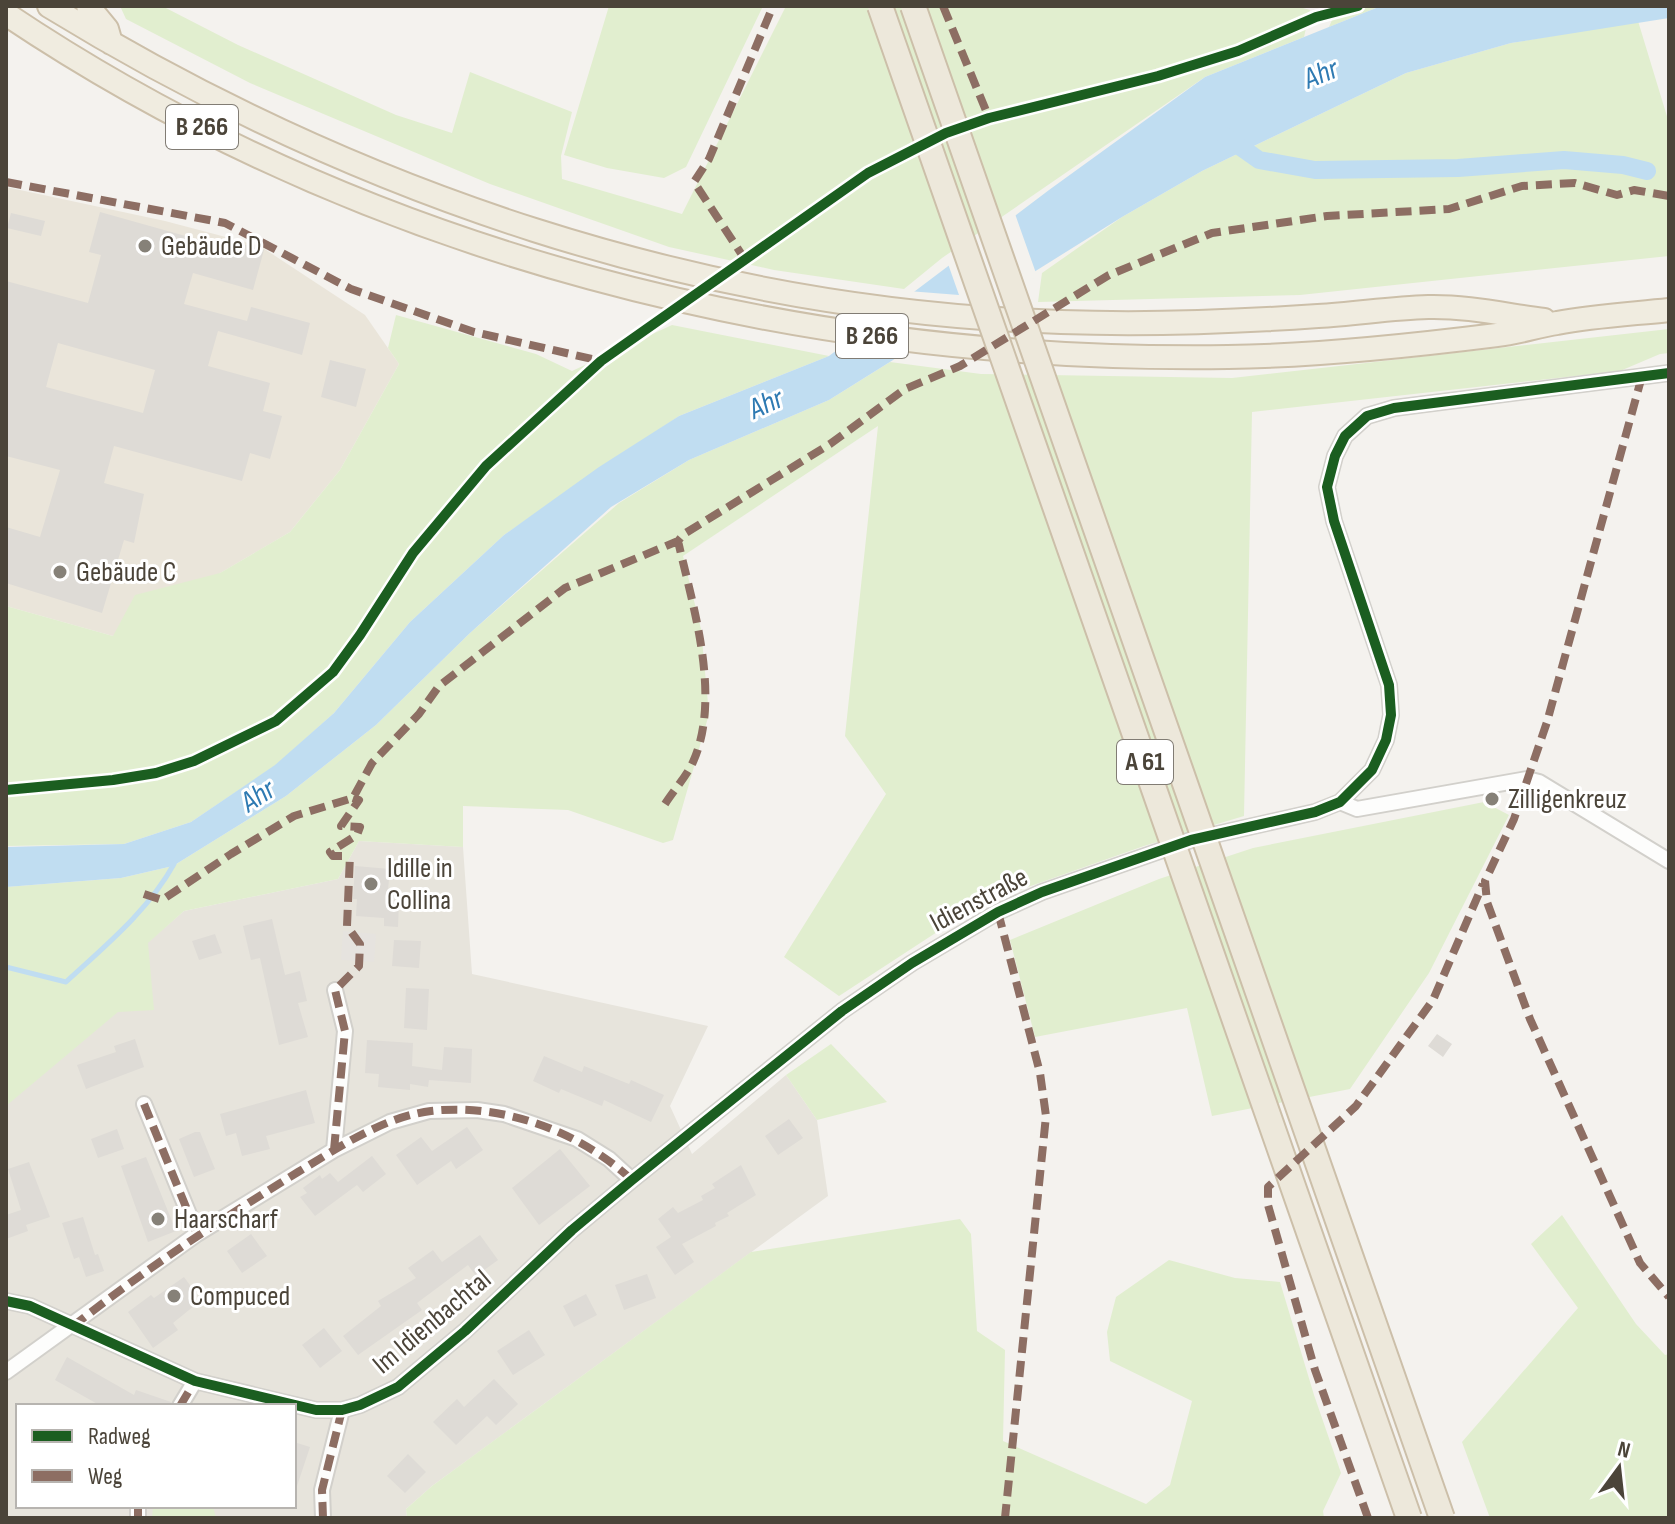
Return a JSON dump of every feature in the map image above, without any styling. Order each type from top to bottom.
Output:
[{"type":"highway","name":"B 266","points":[[49,6],[111,44],[271,127],[408,186],[525,227],[670,269],[817,298],[900,309],[1055,322],[1227,322],[1429,307],[1484,311],[1557,322]]},
{"type":"highway","points":[[88,6],[107,29],[111,44]]},
{"type":"highway","name":"A 61","points":[[880,6],[1409,1518]]},
{"type":"highway","name":"A 61","points":[[913,6],[1442,1518]]},
{"type":"highway","name":"B 266","points":[[6,14],[167,110],[338,191],[501,252],[642,292],[723,311],[880,338],[961,346],[1230,357],[1502,335],[1557,322],[1669,310]]},
{"type":"street","points":[[1340,802],[1372,770],[1386,740],[1391,715],[1389,685],[1334,521],[1327,487],[1335,456],[1345,436],[1367,416],[1394,408],[1669,373]]},
{"type":"street","name":"Idienstraße","points":[[688,1134],[842,1011],[912,963],[998,912],[1042,892],[1191,840],[1315,812],[1340,802],[1357,809],[1527,779],[1539,782],[1669,861]]},
{"type":"street","points":[[334,1150],[345,1031],[335,990]]},
{"type":"street","points":[[144,1104],[197,1234]]},
{"type":"street","points":[[6,1372],[197,1234],[334,1150],[390,1122],[429,1111],[477,1110],[530,1121],[577,1139],[609,1159],[632,1180]]},
{"type":"street","name":"Im Idienbachtal","points":[[296,1406],[342,1410],[398,1387],[465,1331],[572,1230],[688,1134]]},
{"type":"street","name":"Im Idienbachtal","points":[[6,1301],[30,1306],[195,1381],[284,1404]]},
{"type":"street","points":[[181,1404],[195,1381]]},
{"type":"street","points":[[323,1518],[322,1490],[342,1410]]},
{"type":"shaded area","points":[[6,187],[165,221],[260,246],[365,315],[399,364],[340,470],[290,532],[113,636],[6,606]]},
{"type":"shaded area","points":[[359,841],[463,847],[472,974],[708,1026],[670,1106],[692,1154],[786,1075],[817,1120],[828,1196],[432,1486],[406,1509],[407,1518],[6,1518],[6,1103],[147,943],[184,911],[338,879]]},
{"type":"shaded area","points":[[343,931],[376,934],[374,962],[341,960]]},
{"type":"green space","points":[[120,6],[162,6],[238,45],[396,115],[452,133],[470,72],[572,112],[561,156],[562,179],[682,214],[786,6],[1296,6],[1310,10],[1304,37],[1205,77],[942,258],[904,289],[774,270],[669,247],[490,184],[250,83],[126,19]]},
{"type":"green space","points":[[609,6],[763,6],[686,167],[664,178],[607,168],[564,155]]},
{"type":"green space","points":[[1338,6],[1381,6],[1329,27]]},
{"type":"green space","points":[[1638,21],[1669,123],[1669,256],[1300,295],[1038,302],[1042,273],[1122,217],[1202,171],[1406,73],[1511,43]]},
{"type":"green space","points":[[396,315],[536,354],[572,371],[672,325],[829,356],[679,416],[504,535],[410,622],[334,713],[276,765],[191,822],[124,844],[6,846],[6,606],[113,636],[135,595],[220,573],[290,532],[340,470],[399,364],[388,348]]},
{"type":"green space","points":[[1669,329],[1669,353],[1620,371],[1252,412],[1244,816],[1144,846],[980,904],[839,996],[784,957],[886,794],[845,736],[878,426],[683,556],[701,629],[709,714],[673,840],[663,843],[568,810],[463,806],[463,847],[359,841],[338,879],[184,911],[148,943],[154,1010],[118,1012],[6,1106],[6,887],[121,878],[173,866],[286,796],[376,725],[470,633],[619,503],[689,460],[829,400],[890,362],[981,374],[1232,378]]},
{"type":"green space","points":[[1484,802],[1509,815],[1429,973],[1350,1089],[1212,1116],[1187,1008],[1035,1037],[1010,940],[1159,879],[1253,848]]},
{"type":"green space","points":[[831,1044],[887,1102],[817,1120],[786,1075]]},
{"type":"green space","points":[[1562,1215],[1636,1324],[1665,1355],[1669,1354],[1669,1518],[1490,1518],[1462,1442],[1578,1308],[1531,1244]]},
{"type":"green space","points":[[960,1219],[971,1234],[977,1331],[1005,1350],[1003,1441],[1146,1504],[1170,1485],[1192,1401],[1110,1361],[1107,1332],[1116,1297],[1169,1260],[1235,1278],[1280,1282],[1341,1473],[1323,1511],[1324,1518],[407,1518],[406,1509],[432,1486],[751,1252]]},
{"type":"green space","points":[[153,1508],[214,1508],[216,1518],[152,1518]]},
{"type":"water","name":"Ahr","points":[[1381,6],[1669,6],[1669,18],[1511,43],[1406,73],[1202,171],[1122,217],[829,400],[689,460],[611,507],[470,633],[376,725],[286,796],[173,866],[121,878],[6,887],[6,847],[124,844],[191,822],[275,765],[334,713],[410,622],[504,535],[599,467],[679,416],[829,356],[1205,77]]},
{"type":"pier","points":[[1014,211],[1037,276],[901,360],[829,351],[908,291],[959,295],[947,261]]},
{"type":"building","points":[[100,212],[221,246],[223,239],[264,250],[253,290],[193,273],[184,304],[247,321],[251,307],[310,323],[302,355],[218,331],[208,366],[270,383],[263,411],[282,416],[270,459],[250,453],[242,481],[114,446],[104,483],[144,494],[134,543],[124,540],[102,613],[6,583],[6,527],[40,537],[60,470],[6,456],[6,281],[88,303],[101,255],[89,252]],"holes":[[[58,343],[155,370],[143,413],[46,387]]]},
{"type":"building","points":[[11,213],[45,221],[41,236],[7,228]]},
{"type":"building","points":[[330,360],[366,369],[356,407],[321,397]]},
{"type":"building","name":"Idille in Collina","points":[[355,866],[390,869],[387,900],[399,900],[398,927],[384,926],[384,918],[356,916],[357,899],[353,899]]},
{"type":"building","points":[[272,919],[285,975],[300,971],[307,1001],[298,1003],[308,1037],[279,1045],[260,958],[251,960],[243,926]]},
{"type":"building","points":[[215,934],[222,953],[199,960],[192,941]]},
{"type":"building","points":[[394,940],[421,941],[419,968],[392,966]]},
{"type":"building","points":[[406,988],[429,989],[427,1030],[404,1028]]},
{"type":"building","points":[[1437,1034],[1452,1044],[1443,1057],[1428,1046]]},
{"type":"building","points":[[135,1039],[144,1067],[86,1089],[77,1065],[116,1052],[114,1046]]},
{"type":"building","points":[[367,1040],[413,1043],[412,1066],[442,1070],[444,1047],[472,1049],[471,1083],[429,1080],[428,1087],[410,1084],[410,1090],[378,1087],[379,1074],[365,1073]]},
{"type":"building","points":[[544,1056],[582,1072],[584,1066],[629,1084],[631,1080],[664,1095],[651,1122],[604,1100],[602,1106],[561,1089],[559,1093],[533,1081]]},
{"type":"building","points":[[306,1090],[315,1123],[266,1136],[270,1149],[242,1156],[236,1133],[226,1136],[220,1114]]},
{"type":"building","points":[[789,1119],[803,1138],[778,1155],[765,1136]]},
{"type":"building","points":[[467,1127],[483,1150],[456,1169],[451,1161],[417,1185],[396,1155],[421,1137],[432,1151]]},
{"type":"building","points":[[117,1129],[124,1149],[98,1158],[91,1139]]},
{"type":"building","points":[[200,1132],[215,1169],[194,1177],[179,1139]]},
{"type":"building","points":[[560,1149],[590,1186],[539,1225],[512,1188]]},
{"type":"building","points":[[372,1156],[386,1174],[363,1192],[357,1185],[315,1216],[300,1197],[307,1193],[303,1188],[320,1175],[322,1179],[330,1173],[338,1182]]},
{"type":"building","points":[[146,1157],[176,1231],[148,1242],[121,1166]]},
{"type":"building","points":[[29,1162],[50,1217],[26,1225],[28,1231],[6,1239],[6,1215],[21,1210],[8,1169]]},
{"type":"building","points":[[741,1165],[756,1195],[727,1213],[729,1216],[715,1223],[716,1226],[682,1244],[694,1262],[675,1275],[656,1247],[671,1237],[658,1219],[673,1207],[678,1213],[703,1200],[701,1196],[715,1188],[712,1184]]},
{"type":"building","points":[[83,1217],[95,1255],[98,1254],[104,1271],[86,1277],[79,1257],[74,1259],[62,1223]]},
{"type":"building","points":[[251,1234],[267,1256],[242,1273],[227,1251]]},
{"type":"building","points":[[480,1235],[498,1260],[476,1276],[468,1265],[417,1303],[422,1310],[358,1355],[343,1336],[381,1306],[378,1301],[416,1278],[408,1268],[433,1250],[442,1262]]},
{"type":"building","points":[[647,1274],[656,1298],[624,1310],[615,1285]]},
{"type":"building","points":[[184,1277],[195,1292],[188,1298],[194,1306],[173,1323],[178,1330],[153,1348],[128,1312]]},
{"type":"building","points":[[586,1294],[597,1315],[574,1327],[563,1306]]},
{"type":"building","points":[[324,1328],[342,1351],[320,1368],[302,1345]]},
{"type":"building","points":[[529,1330],[545,1355],[513,1375],[497,1351]]},
{"type":"building","points":[[67,1357],[134,1395],[136,1390],[171,1402],[97,1404],[55,1380]]},
{"type":"building","points":[[494,1379],[518,1404],[496,1425],[487,1416],[456,1445],[433,1422],[457,1399],[464,1407]]},
{"type":"building","points":[[296,1443],[310,1447],[296,1486]]},
{"type":"building","points":[[408,1454],[426,1472],[405,1493],[387,1476]]},
{"type":"waterway","points":[[1225,136],[1259,160],[1315,170],[1458,168],[1564,160],[1623,165],[1647,171]]},
{"type":"waterway","points":[[6,967],[66,982],[139,912],[174,864]]},
{"type":"marked path","points":[[746,261],[694,182],[709,159],[773,6]]},
{"type":"marked path","points":[[943,6],[989,118]]},
{"type":"marked path","points":[[6,182],[225,223],[351,289],[474,332],[601,361]]},
{"type":"marked path","points":[[665,804],[693,762],[705,709],[702,652],[678,541],[684,534],[830,444],[905,389],[960,366],[1109,275],[1212,233],[1327,216],[1449,209],[1522,186],[1575,183],[1617,195],[1634,190],[1669,196]]},
{"type":"marked path","points":[[1642,376],[1547,722],[1514,819],[1485,881],[1487,902],[1530,1019],[1640,1263],[1669,1297]]},
{"type":"marked path","points":[[144,894],[162,900],[294,816],[353,798],[372,763],[419,714],[439,686],[565,588],[678,541]]},
{"type":"marked path","points":[[342,856],[333,856],[330,852],[357,835],[360,827],[341,826],[359,800],[353,798]]},
{"type":"marked path","points":[[334,1150],[345,1031],[335,990],[359,966],[360,944],[347,926],[350,855]]},
{"type":"marked path","points":[[1368,1518],[1315,1370],[1268,1205],[1268,1187],[1356,1106],[1433,1000],[1483,884]]},
{"type":"marked path","points":[[998,912],[1040,1073],[1046,1116],[1005,1518]]},
{"type":"marked path","points":[[144,1104],[197,1234]]},
{"type":"marked path","points":[[72,1327],[211,1227],[269,1190],[362,1135],[413,1114],[458,1110],[485,1112],[539,1124],[588,1147],[632,1180]]},
{"type":"marked path","points":[[181,1404],[195,1381]]},
{"type":"marked path","points":[[323,1518],[322,1490],[342,1410]]},
{"type":"marked path","points":[[138,1508],[138,1518]]},
{"type":"cycle path","points":[[6,790],[156,773],[194,761],[276,721],[333,672],[413,553],[486,466],[601,361],[868,173],[946,133],[989,118],[1158,76],[1238,51],[1316,17],[1358,6]]},
{"type":"cycle path","points":[[296,1405],[316,1410],[342,1410],[398,1387],[465,1331],[572,1230],[842,1011],[912,963],[998,912],[1042,892],[1191,840],[1315,812],[1340,802],[1372,770],[1386,740],[1391,715],[1389,685],[1334,521],[1327,487],[1335,456],[1345,436],[1367,416],[1394,408],[1669,373]]},
{"type":"cycle path","points":[[6,1301],[30,1306],[195,1381],[291,1404]]},
{"type":"place","name":"Gebäude D","points":[[145,246]]},
{"type":"place","name":"Gebäude C","points":[[60,572]]},
{"type":"place","name":"Zilligenkreuz","points":[[1492,799]]},
{"type":"place","name":"Idille in Collina","points":[[371,884]]},
{"type":"place","name":"Haarscharf","points":[[158,1219]]},
{"type":"place","name":"Compuced","points":[[174,1296]]}]
